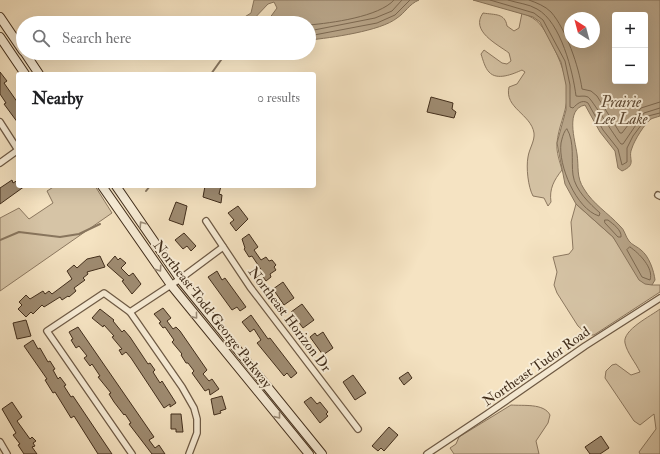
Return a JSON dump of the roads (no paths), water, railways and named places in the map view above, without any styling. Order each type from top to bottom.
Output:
[{"type":"main road","points":[[0,17],[16,40]]},
{"type":"main road","points":[[0,37],[24,72]]},
{"type":"main road","points":[[29,60],[38,72]]},
{"type":"main road","name":"Northeast Todd George Parkway","points":[[103,188],[171,285],[309,454]]},
{"type":"main road","name":"Northeast Todd George Parkway","points":[[117,188],[180,279],[322,454]]},
{"type":"street","points":[[0,122],[16,147]]},
{"type":"street","points":[[0,163],[16,151]]},
{"type":"street","name":"Northeast Horizon Dr","points":[[206,221],[250,287],[358,429]]},
{"type":"street","points":[[130,312],[180,279],[223,247]]},
{"type":"street","points":[[132,454],[47,331],[104,293],[130,312],[182,386],[194,408],[197,419],[196,433],[189,454]]},
{"type":"street","name":"Northeast Tudor Road","points":[[427,454],[585,346],[660,298]]},
{"type":"street","points":[[0,442],[7,454]]},
{"type":"water","points":[[254,0],[419,0],[412,4],[397,18],[379,27],[355,33],[316,39],[316,16],[271,16],[277,8],[274,2],[268,4],[257,16],[246,16],[251,13]]},
{"type":"water","name":"Prairie Lee Lake","points":[[473,0],[660,0],[660,116],[649,121],[637,137],[631,152],[630,166],[622,171],[618,168],[615,151],[600,132],[585,105],[575,112],[573,119],[573,133],[581,185],[592,199],[622,228],[630,242],[644,253],[651,264],[655,280],[652,285],[645,284],[639,280],[613,237],[576,204],[565,184],[557,143],[566,110],[566,85],[561,62],[540,22],[533,17]]},
{"type":"waterway","points":[[212,72],[221,60]]},
{"type":"waterway","points":[[0,240],[19,232],[60,237],[79,234],[100,224]]}]
